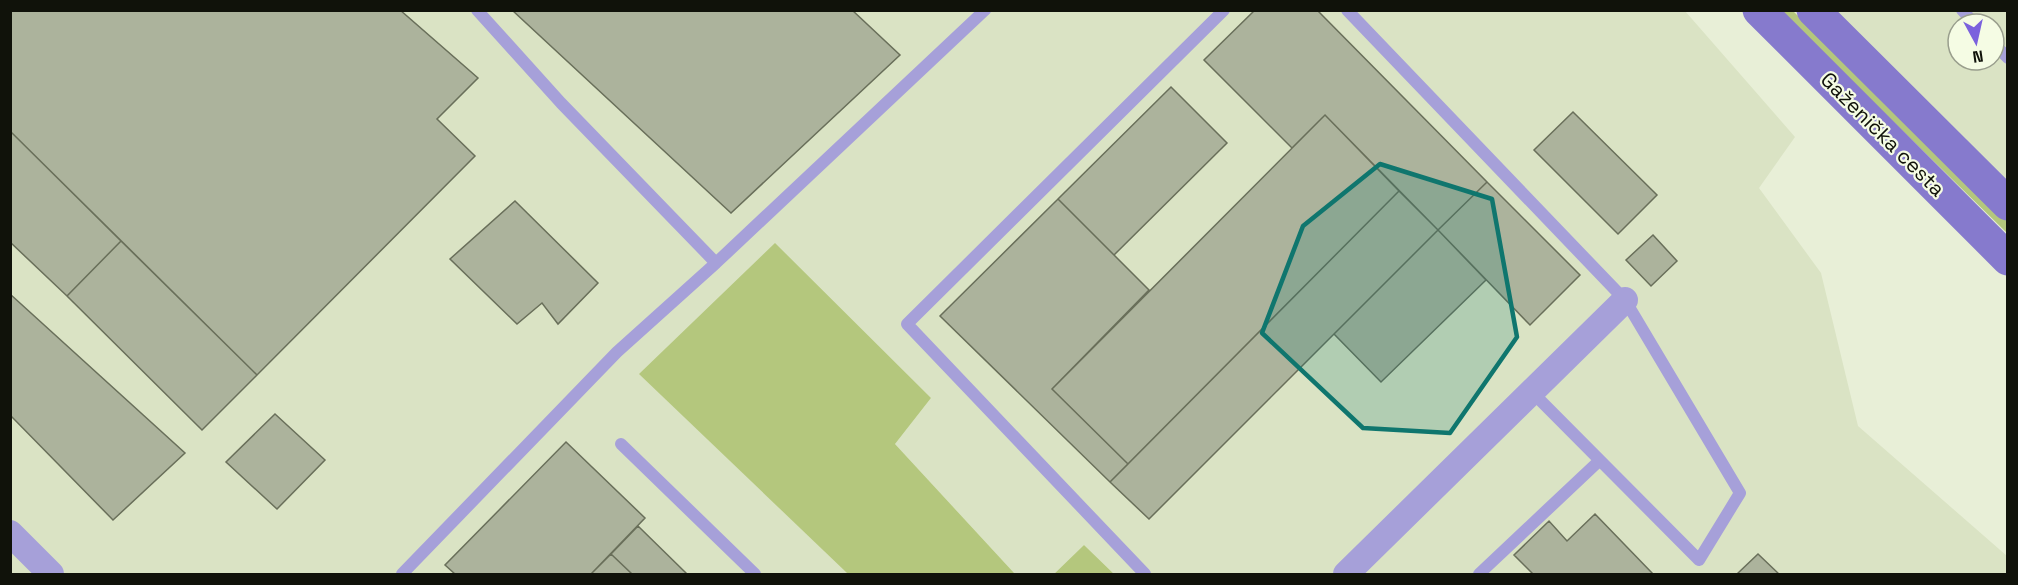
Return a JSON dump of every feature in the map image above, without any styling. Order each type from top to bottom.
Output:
[{"type":"main road","name":"Gaženička cesta","points":[[1759,10],[2007,259]]},
{"type":"main road","name":"Gaženička cesta","points":[[1827,18],[2007,204]]},
{"type":"street","points":[[1346,574],[1625,300]]},
{"type":"street","points":[[10,532],[51,574]]},
{"type":"lane","points":[[477,10],[561,104],[716,263]]},
{"type":"lane","points":[[402,574],[617,352],[716,263],[985,10]]},
{"type":"lane","points":[[1145,574],[907,324],[1224,10]]},
{"type":"lane","points":[[1347,10],[1625,300],[1740,493],[1699,560],[1532,392]]},
{"type":"lane","points":[[621,444],[754,574]]},
{"type":"lane","points":[[1479,574],[1599,461]]},
{"type":"highlighted area","points":[[1380,164],[1492,199],[1517,337],[1450,433],[1363,428],[1262,333],[1303,226]]},
{"type":"shaded area","points":[[10,11],[1685,11],[1795,137],[1759,188],[1821,273],[1858,426],[2007,556],[2007,574],[1114,574],[1084,545],[1054,574],[1015,574],[895,444],[931,398],[640,374],[848,574],[11,574]]},
{"type":"shaded area","points":[[1814,11],[2007,11],[2007,204]]},
{"type":"green space","points":[[1774,11],[1793,11],[2007,221],[2007,233],[1864,93]]},
{"type":"green space","points":[[775,243],[931,398],[895,444],[1015,574],[848,574],[639,374]]},
{"type":"green space","points":[[1084,545],[1114,574],[1054,574]]},
{"type":"building","points":[[10,10],[400,10],[478,78],[437,119],[475,156],[257,375],[10,131]]},
{"type":"building","points":[[512,10],[852,10],[900,55],[731,213]]},
{"type":"building","points":[[1255,10],[1317,10],[1487,182],[1438,230],[1325,115],[1292,148],[1204,60]]},
{"type":"building","points":[[1171,87],[1227,143],[1114,255],[1058,199]]},
{"type":"building","points":[[1573,112],[1657,195],[1618,234],[1534,150]]},
{"type":"building","points":[[1325,115],[1399,191],[1128,464],[1052,389]]},
{"type":"building","points":[[10,131],[121,241],[67,296],[10,242]]},
{"type":"building","points":[[1487,182],[1580,275],[1530,325],[1438,230]]},
{"type":"building","points":[[1399,191],[1438,230],[1149,519],[1110,482]]},
{"type":"building","points":[[1058,199],[1149,290],[1052,389],[1128,464],[1110,482],[940,316]]},
{"type":"building","points":[[515,201],[598,283],[558,324],[542,303],[517,324],[450,259]]},
{"type":"building","points":[[1438,230],[1486,280],[1381,382],[1334,334]]},
{"type":"building","points":[[1653,235],[1677,261],[1651,286],[1626,260]]},
{"type":"building","points":[[121,241],[257,375],[202,430],[67,296]]},
{"type":"building","points":[[10,294],[185,453],[113,520],[10,415]]},
{"type":"building","points":[[275,414],[325,460],[277,509],[226,462]]},
{"type":"building","points":[[566,442],[645,518],[591,574],[455,574],[445,565]]},
{"type":"building","points":[[1595,514],[1653,574],[1533,574],[1514,555],[1549,521],[1567,541]]},
{"type":"building","points":[[638,526],[687,574],[632,574],[611,554]]},
{"type":"building","points":[[611,554],[632,574],[591,574]]},
{"type":"building","points":[[1758,554],[1779,574],[1737,574]]}]
